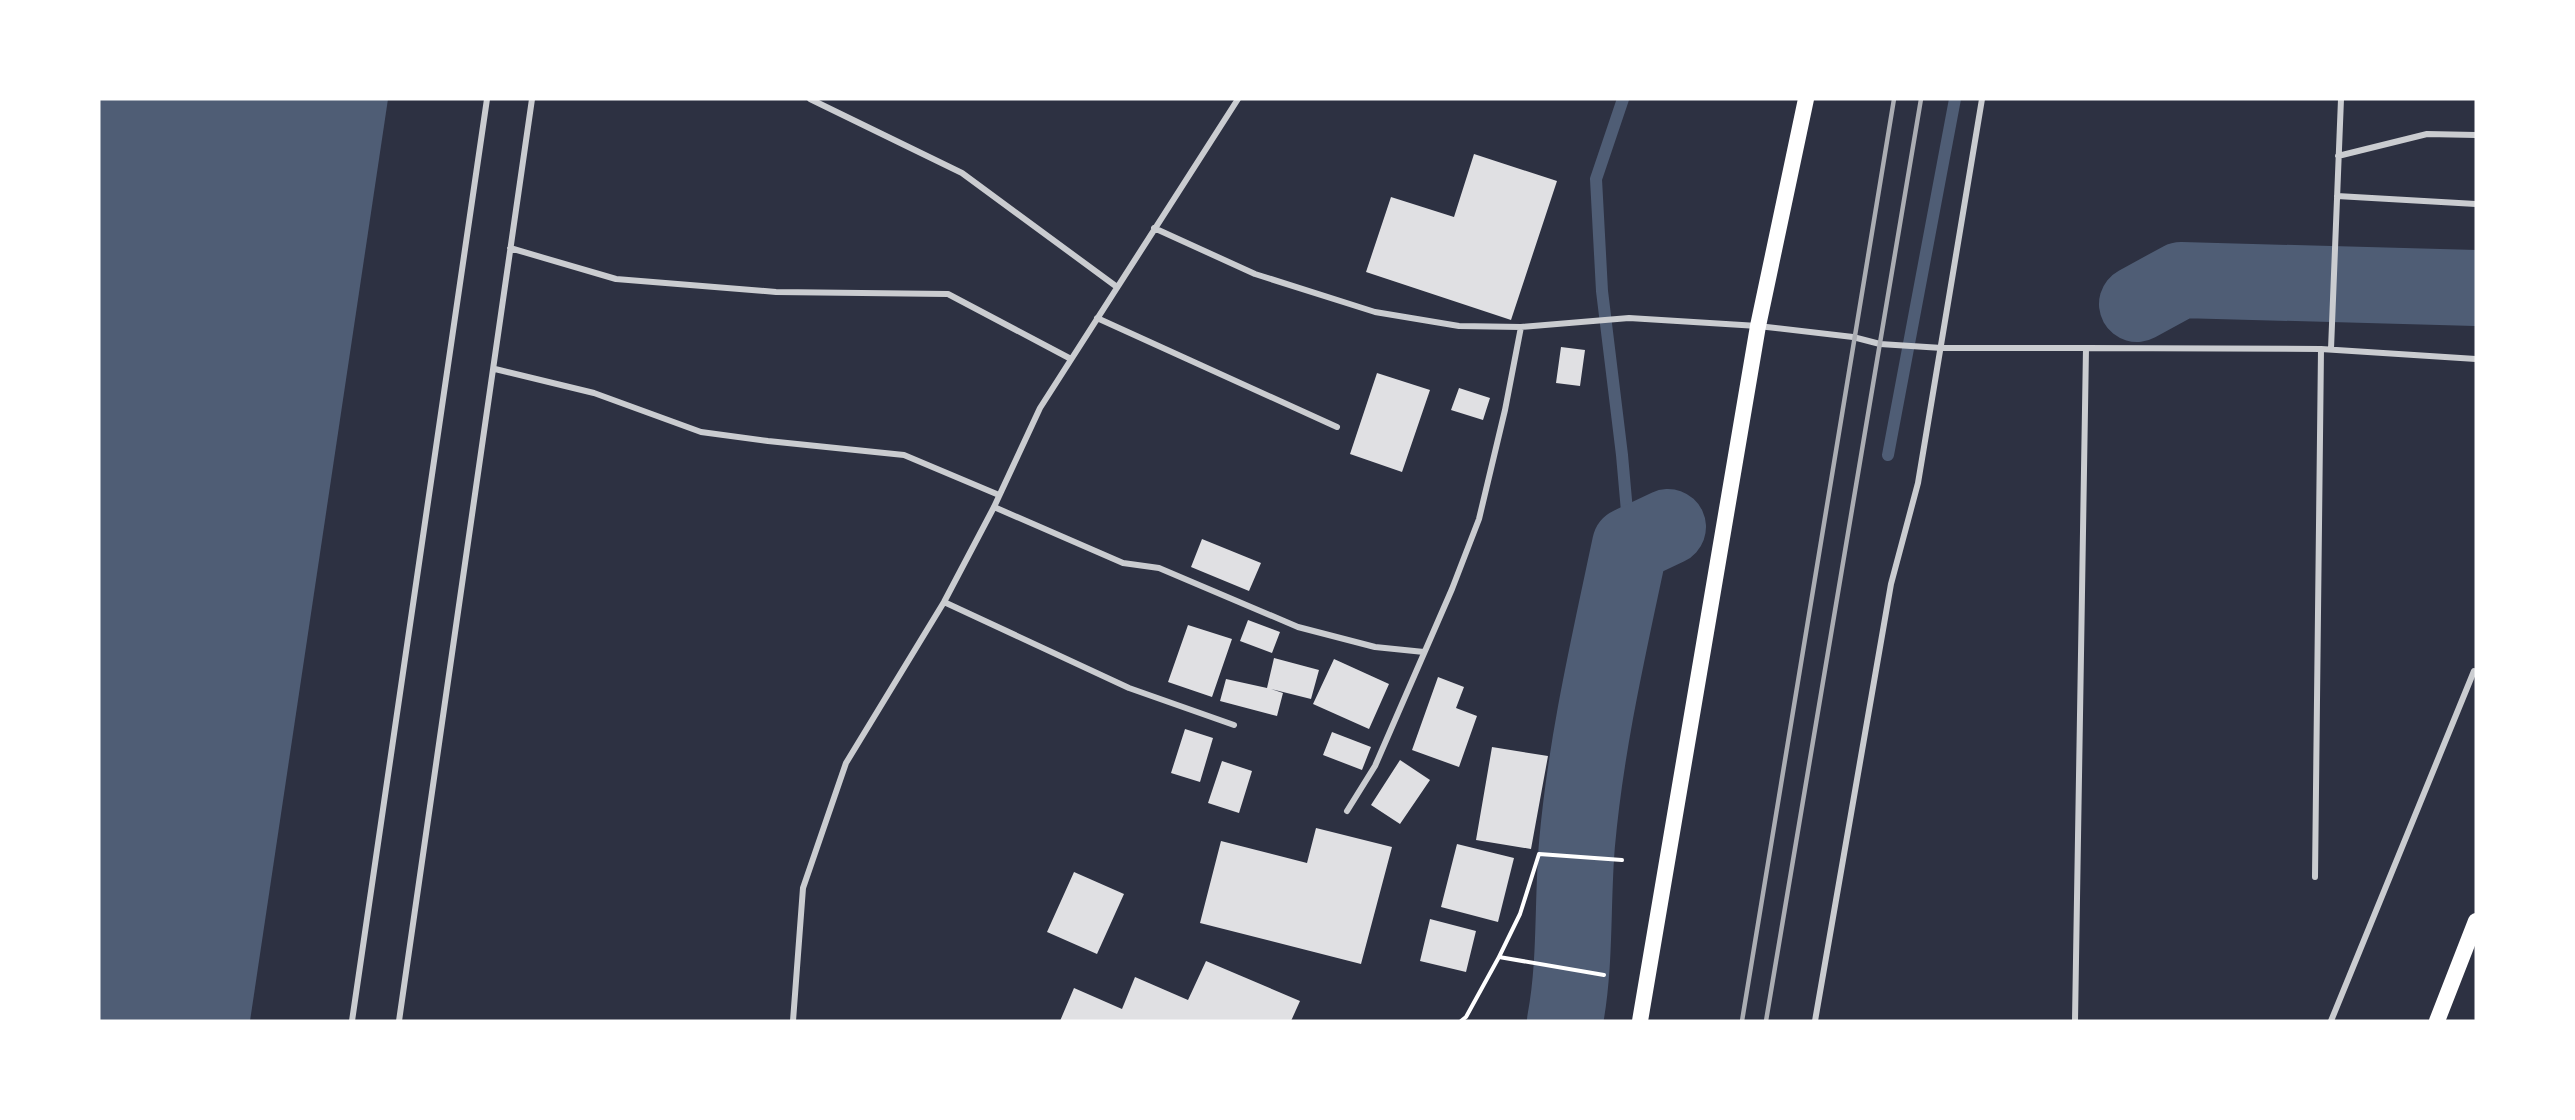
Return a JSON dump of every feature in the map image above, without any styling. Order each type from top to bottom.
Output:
[{"type":"highway","points":[[1640,1021],[1758,326],[1806,99]]},
{"type":"highway","points":[[2437,1021],[2476,921]]},
{"type":"street","points":[[352,1021],[488,99]]},
{"type":"street","points":[[399,1021],[495,369],[532,99]]},
{"type":"street","points":[[810,99],[962,173],[1117,286]]},
{"type":"street","points":[[792,1021],[803,888],[846,763],[944,602],[994,507],[1040,408],[1238,99]]},
{"type":"street","points":[[1815,1021],[1891,584],[1918,483],[1982,99]]},
{"type":"street","points":[[2331,349],[2341,99]]},
{"type":"street","points":[[2338,156],[2427,134],[2476,135]]},
{"type":"street","points":[[2337,196],[2476,204]]},
{"type":"street","points":[[1154,228],[1256,274],[1375,312],[1459,326],[1521,327],[1629,318],[1758,326],[1853,337],[1880,344],[1942,348],[2321,348],[2476,359]]},
{"type":"street","points":[[510,248],[616,279],[776,292],[948,294],[1071,359]]},
{"type":"street","points":[[1097,318],[1336,428]]},
{"type":"street","points":[[1347,811],[1375,766],[1479,519],[1506,410],[1521,327]]},
{"type":"street","points":[[2075,1021],[2086,348]]},
{"type":"street","points":[[2315,877],[2321,348]]},
{"type":"street","points":[[495,369],[594,393],[701,432],[904,455],[999,495]]},
{"type":"street","points":[[994,507],[1123,563],[1159,568],[1298,627],[1375,647],[1424,652]]},
{"type":"street","points":[[944,602],[1129,688],[1234,725]]},
{"type":"street","points":[[2331,1021],[2474,671]]},
{"type":"path","points":[[1461,1021],[1466,1017],[1520,914],[1539,854],[1622,860]]},
{"type":"path","points":[[1499,957],[1604,975]]},
{"type":"water","points":[[99,99],[388,99],[250,1021],[99,1021]]},
{"type":"building","points":[[1474,154],[1557,181],[1511,320],[1366,272],[1391,197],[1454,217]]},
{"type":"building","points":[[1561,347],[1585,350],[1580,386],[1556,383]]},
{"type":"building","points":[[1377,373],[1430,390],[1402,472],[1350,454]]},
{"type":"building","points":[[1459,388],[1490,398],[1483,420],[1451,410]]},
{"type":"building","points":[[1202,539],[1261,563],[1249,591],[1191,567]]},
{"type":"building","points":[[1248,620],[1280,632],[1272,653],[1240,641]]},
{"type":"building","points":[[1188,625],[1232,639],[1212,697],[1168,682]]},
{"type":"building","points":[[1274,658],[1319,670],[1311,699],[1271,689],[1283,693],[1277,716],[1220,701],[1226,679],[1267,688]]},
{"type":"building","points":[[1334,659],[1389,684],[1369,729],[1313,704]]},
{"type":"building","points":[[1438,677],[1464,687],[1456,708],[1477,716],[1459,767],[1412,750]]},
{"type":"building","points":[[1185,729],[1213,738],[1200,782],[1171,773]]},
{"type":"building","points":[[1332,732],[1371,747],[1362,770],[1323,755]]},
{"type":"building","points":[[1492,747],[1548,756],[1531,849],[1476,840]]},
{"type":"building","points":[[1400,760],[1430,780],[1400,824],[1371,805]]},
{"type":"building","points":[[1222,761],[1252,771],[1239,813],[1208,803]]},
{"type":"building","points":[[1316,828],[1392,847],[1361,964],[1200,923],[1221,841],[1307,863]]},
{"type":"building","points":[[1457,844],[1514,858],[1498,922],[1441,907]]},
{"type":"building","points":[[1074,872],[1124,894],[1097,954],[1047,932]]},
{"type":"building","points":[[1430,919],[1476,931],[1466,972],[1420,961]]},
{"type":"building","points":[[1206,961],[1300,1001],[1291,1021],[1060,1021],[1074,988],[1122,1009],[1135,977],[1188,1000]]},
{"type":"waterway","points":[[1623,99],[1596,179],[1602,291],[1622,455],[1630,545]]},
{"type":"waterway","points":[[1888,455],[1955,99]]},
{"type":"waterway","points":[[2137,304],[2181,280],[2476,288]]},
{"type":"waterway","points":[[1565,1021],[1571,977],[1581,806],[1592,731],[1614,619],[1630,545],[1668,527]]},
{"type":"railway","points":[[1742,1021],[1894,99]]},
{"type":"railway","points":[[1766,1021],[1921,99]]}]
